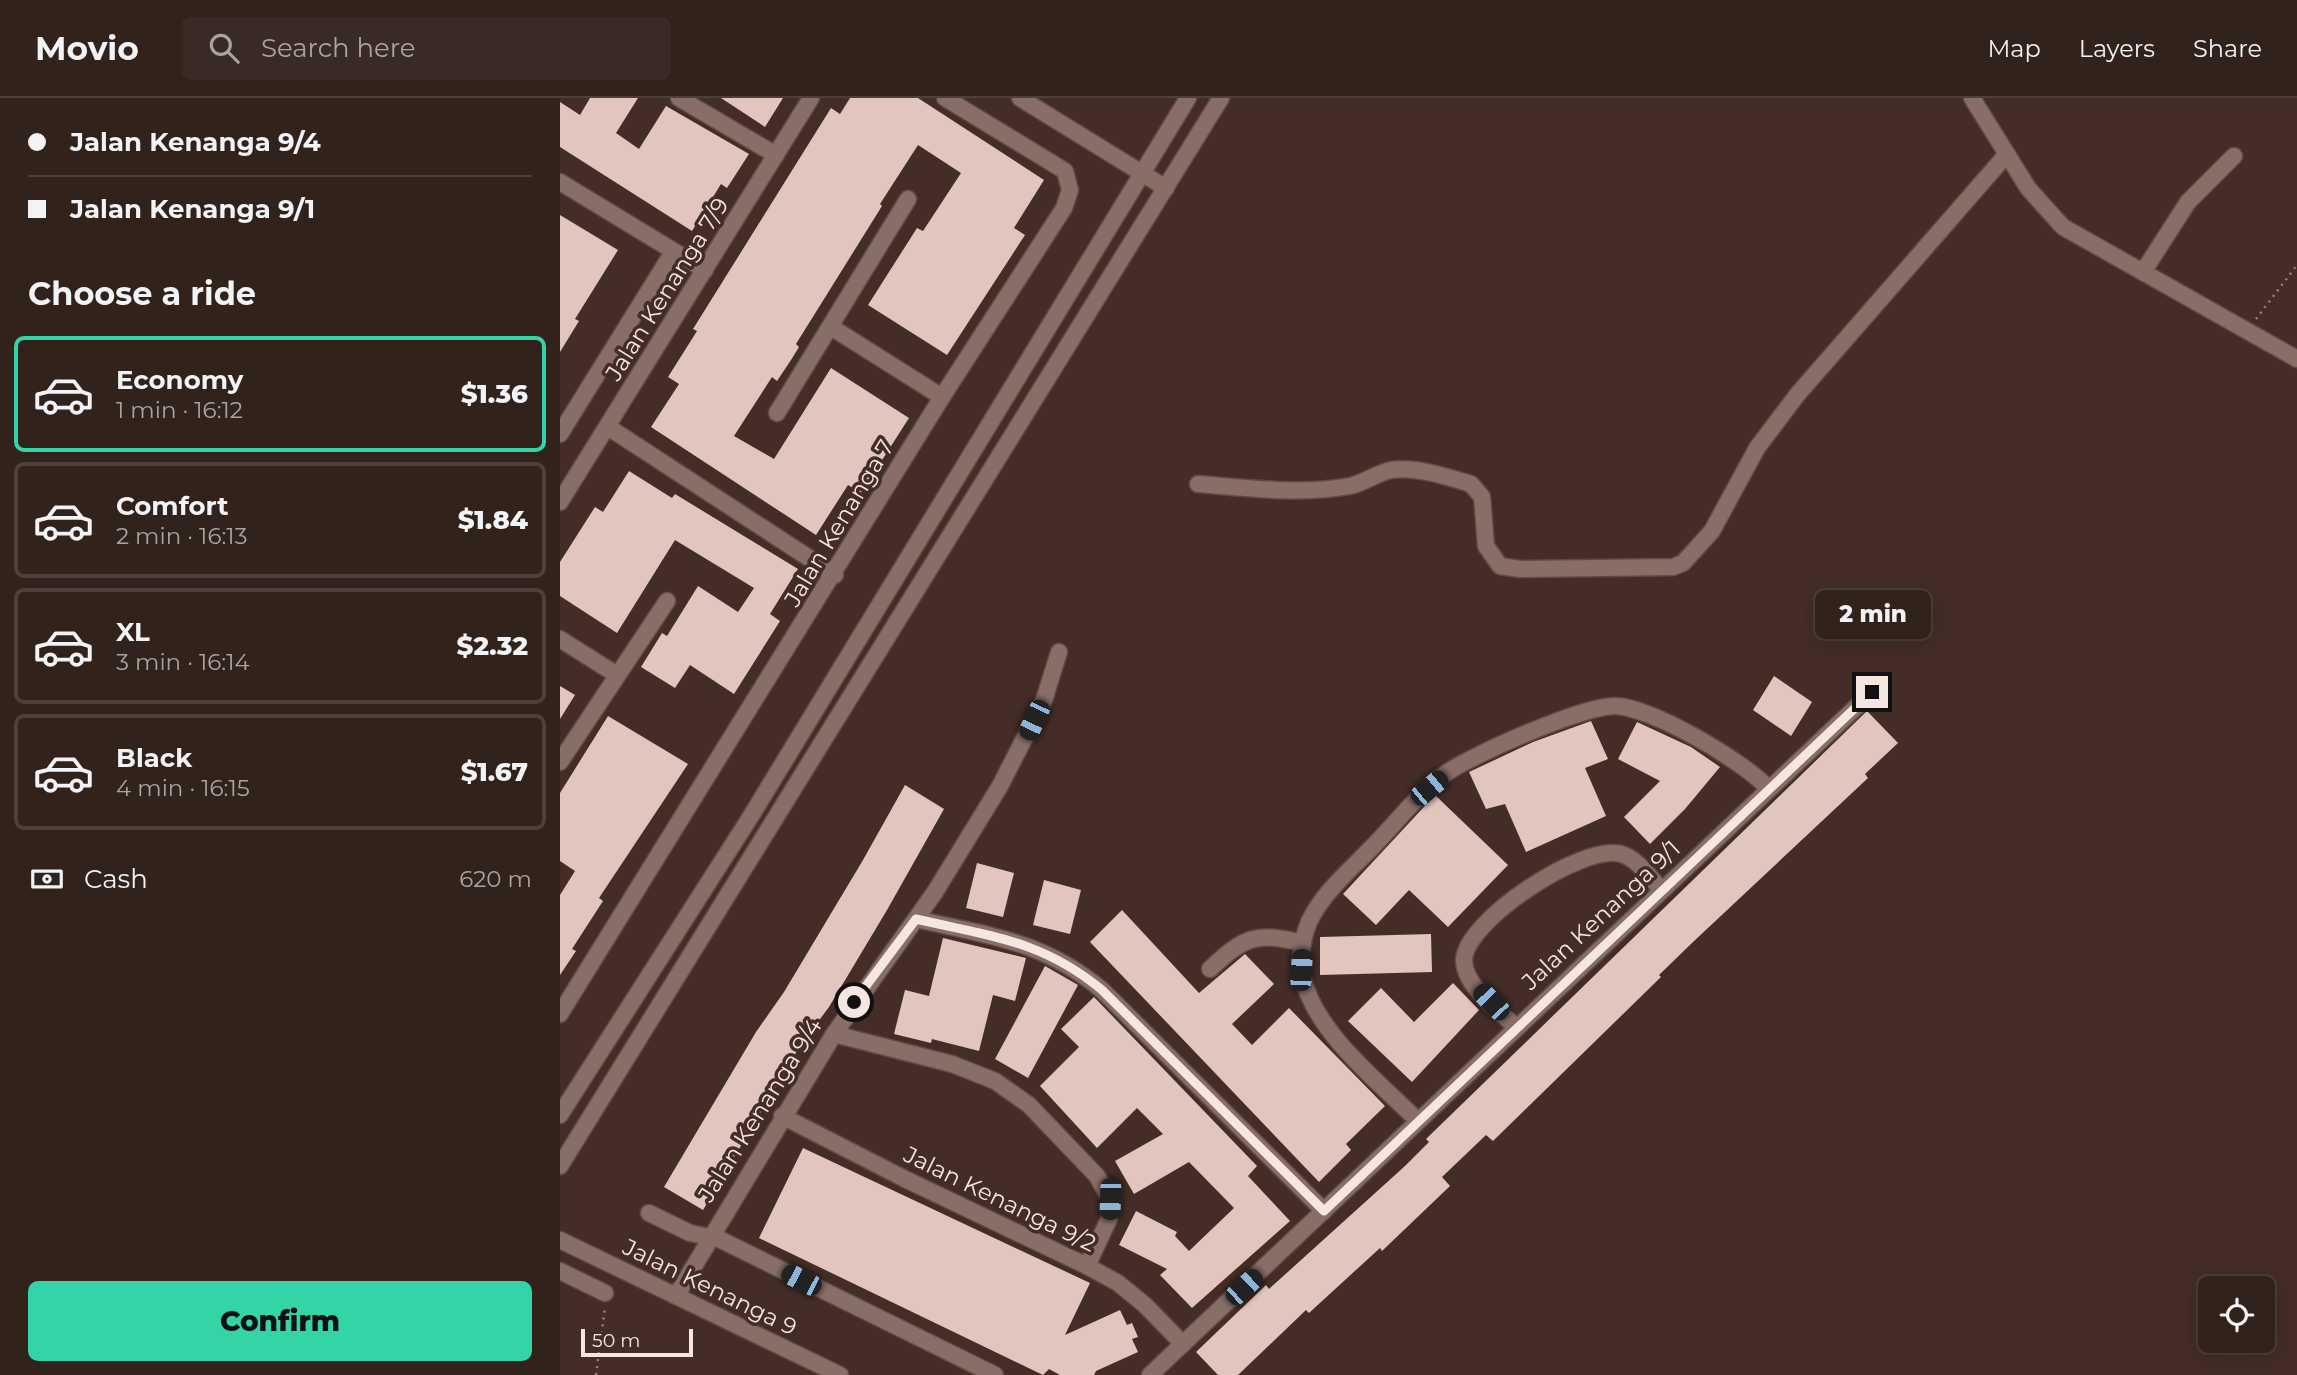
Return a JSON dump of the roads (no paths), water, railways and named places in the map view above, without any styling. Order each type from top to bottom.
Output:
[{"type":"street","points":[[679,98],[776,155]]},
{"type":"street","name":"Jalan Kenanga 7/9","points":[[560,502],[811,98]]},
{"type":"street","name":"Jalan Kenanga 7","points":[[560,1014],[835,575],[942,397],[1064,208],[1070,190],[1065,171],[1053,161],[945,98]]},
{"type":"street","points":[[1020,98],[1166,188]]},
{"type":"street","points":[[560,1115],[751,816],[1188,98]]},
{"type":"street","points":[[560,1166],[1222,98]]},
{"type":"street","points":[[1972,98],[2028,188],[2063,227],[2297,359]]},
{"type":"street","points":[[1198,484],[1270,490],[1317,488],[1352,485],[1390,470],[1402,470],[1471,484],[1482,497],[1486,546],[1500,566],[1520,569],[1672,567],[1683,563],[1712,531],[1757,448],[1797,396],[2007,155]]},
{"type":"street","points":[[2143,272],[2188,202],[2234,156]]},
{"type":"street","points":[[560,183],[705,270]]},
{"type":"street","points":[[777,413],[908,200]]},
{"type":"street","points":[[560,434],[673,253]]},
{"type":"street","points":[[831,327],[942,397]]},
{"type":"street","points":[[608,427],[835,575]]},
{"type":"street","points":[[560,762],[667,601]]},
{"type":"street","points":[[560,639],[617,675]]},
{"type":"street","name":"Jalan Kenanga 9/4","points":[[676,1296],[782,1116],[834,1034],[916,919],[1000,786],[1044,700],[1059,652]]},
{"type":"street","name":"Jalan Kenanga 9/1","points":[[1150,1375],[1872,692]]},
{"type":"street","points":[[1418,1121],[1331,1033],[1308,1000],[1301,970],[1303,943],[1309,922],[1325,897],[1445,773],[1591,708],[1616,705],[1637,710],[1744,765],[1768,788]]},
{"type":"street","points":[[1516,1027],[1479,990],[1468,976],[1464,962],[1466,950],[1492,918],[1520,892],[1559,869],[1599,854],[1621,854],[1637,864],[1661,889]]},
{"type":"street","points":[[916,919],[1015,942],[1044,951],[1074,966],[1102,990],[1324,1211]]},
{"type":"street","points":[[1210,969],[1236,944],[1251,937],[1271,936],[1303,943]]},
{"type":"street","points":[[834,1034],[952,1064],[995,1082],[1029,1105],[1097,1176],[1110,1199],[1109,1219],[1087,1266]]},
{"type":"street","name":"Jalan Kenanga 9/2","points":[[782,1116],[905,1180],[1118,1283],[1145,1305],[1183,1343]]},
{"type":"street","points":[[649,1213],[690,1233],[710,1236],[995,1375]]},
{"type":"street","name":"Jalan Kenanga 9","points":[[560,1240],[840,1375]]},
{"type":"street","points":[[560,1271],[605,1293]]}]
